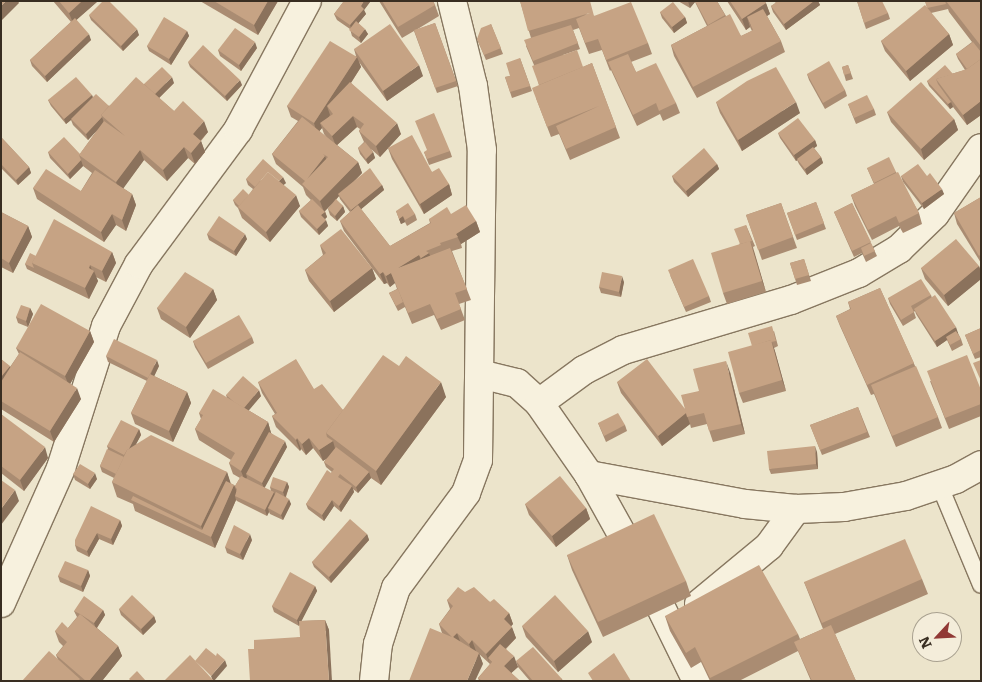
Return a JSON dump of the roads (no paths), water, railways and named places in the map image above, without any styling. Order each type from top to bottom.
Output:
[{"type":"street","points":[[1,604],[60,468],[106,326],[139,264],[238,130],[307,1]]},
{"type":"street","points":[[374,681],[378,644],[396,588],[466,492],[478,460],[482,150],[473,86],[452,1]]},
{"type":"street","points":[[539,403],[584,370],[623,350],[791,300],[859,273],[899,249],[935,214],[979,156]]},
{"type":"street","points":[[480,374],[517,383],[539,403],[590,475],[697,681]]},
{"type":"street","points":[[590,475],[745,504],[796,509],[853,505],[906,496],[981,465]]},
{"type":"street","points":[[670,626],[729,582],[769,546],[796,509]]},
{"type":"lane","points":[[938,484],[981,585]]}]
